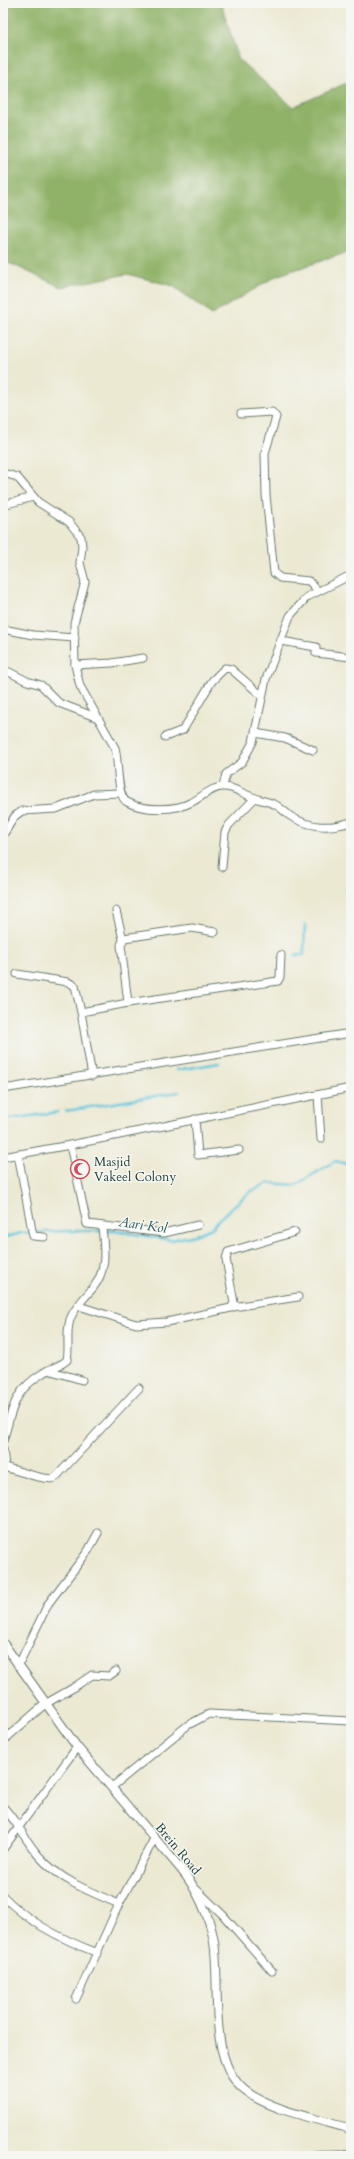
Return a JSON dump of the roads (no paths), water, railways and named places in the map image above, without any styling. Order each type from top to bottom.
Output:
[{"type":"main road","points":[[316,2156],[351,2155]]},
{"type":"street","points":[[241,414],[272,412],[276,417],[265,449],[264,459],[274,573],[280,578],[309,581],[318,591]]},
{"type":"street","points":[[3,473],[17,477],[33,497],[69,522],[81,536],[82,547],[80,563],[85,585],[76,614],[74,638],[75,665],[80,686],[110,738],[118,758],[120,793],[127,803],[163,809],[173,809],[191,803],[212,790],[223,786],[274,804],[299,821],[311,825],[332,828],[351,822]]},
{"type":"street","points":[[3,505],[33,497]]},
{"type":"street","points":[[223,786],[226,774],[242,762],[246,757],[255,733],[262,695],[281,640],[294,610],[307,597],[351,575]]},
{"type":"street","points":[[3,628],[33,635],[74,638]]},
{"type":"street","points":[[281,640],[316,647],[316,653],[351,657]]},
{"type":"street","points":[[75,665],[112,663],[143,658]]},
{"type":"street","points":[[165,737],[183,730],[212,681],[225,668],[231,669],[262,695]]},
{"type":"street","points":[[3,669],[40,686],[59,703],[98,718]]},
{"type":"street","points":[[255,733],[285,738],[313,750]]},
{"type":"street","points":[[3,835],[15,816],[22,811],[56,809],[94,794],[120,793]]},
{"type":"street","points":[[222,867],[225,832],[229,825],[255,798]]},
{"type":"street","points":[[116,911],[123,940],[121,945],[128,1003]]},
{"type":"street","points":[[123,940],[192,928],[215,932]]},
{"type":"street","points":[[82,1012],[128,1003],[278,980],[280,978],[281,955]]},
{"type":"street","points":[[17,974],[72,984],[77,990],[92,1076]]},
{"type":"street","points":[[3,1089],[92,1076],[351,1033]]},
{"type":"street","points":[[3,1157],[70,1146],[351,1088]]},
{"type":"street","points":[[318,1095],[321,1139]]},
{"type":"street","points":[[195,1119],[198,1155],[239,1150]]},
{"type":"street","points":[[70,1146],[86,1222],[90,1225],[164,1233],[198,1225]]},
{"type":"street","points":[[18,1154],[33,1236],[44,1237]]},
{"type":"street","points":[[3,1441],[18,1394],[26,1384],[67,1360],[69,1324],[79,1306],[99,1279],[103,1270],[102,1227]]},
{"type":"street","points":[[233,1307],[234,1300],[226,1259],[228,1252],[295,1232]]},
{"type":"street","points":[[79,1306],[136,1324],[166,1322],[233,1307],[298,1297]]},
{"type":"street","points":[[48,1370],[82,1380]]},
{"type":"street","points":[[3,1449],[4,1467],[28,1472],[42,1479],[55,1478],[139,1388]]},
{"type":"street","points":[[18,1666],[48,1604],[88,1551],[98,1533]]},
{"type":"street","name":"Brein Road","points":[[3,1643],[77,1747],[180,1868],[193,1887],[213,1937],[222,2050],[232,2076],[243,2088],[257,2097],[285,2109],[351,2128]]},
{"type":"street","points":[[3,1741],[45,1704],[92,1675],[109,1676],[116,1671]]},
{"type":"street","points":[[112,1787],[188,1725],[208,1714],[351,1720]]},
{"type":"street","points":[[3,1849],[19,1829],[51,1781],[77,1747]]},
{"type":"street","points":[[3,1807],[39,1856],[60,1874],[85,1890],[119,1904]]},
{"type":"street","points":[[76,1999],[119,1904],[154,1839]]},
{"type":"street","points":[[193,1887],[223,1915],[272,1971]]},
{"type":"street","points":[[3,1896],[17,1909],[56,1935],[98,1953]]},
{"type":"waterway","points":[[346,890],[351,887]]},
{"type":"waterway","points":[[295,955],[304,955],[305,924]]},
{"type":"waterway","points":[[177,1070],[219,1063]]},
{"type":"waterway","points":[[66,1111],[179,1092]]},
{"type":"waterway","points":[[3,1120],[58,1112]]},
{"type":"waterway","name":"Aari Kol","points":[[3,1238],[21,1233],[65,1231],[116,1231],[171,1240],[195,1235],[212,1228],[220,1218],[250,1192],[268,1183],[296,1185],[335,1161],[351,1165]]},
{"type":"place","name":"Masjid Vakeel Colony","points":[[80,1169]]}]
